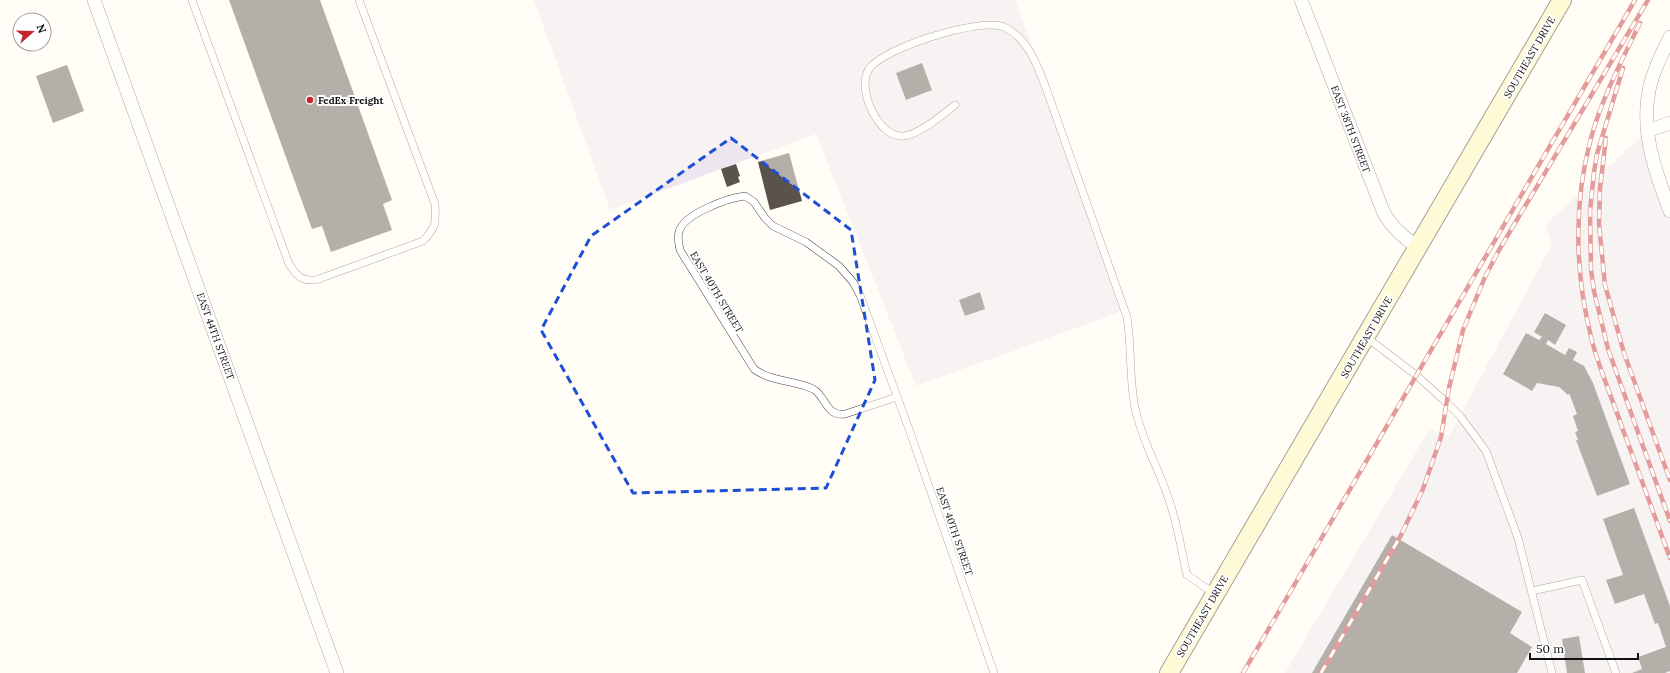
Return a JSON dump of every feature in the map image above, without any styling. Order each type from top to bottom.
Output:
[{"type":"main road","name":"SOUTHEAST DRIVE","points":[[1169,673],[1562,0]]},
{"type":"street","name":"EAST 44TH STREET","points":[[94,0],[337,673]]},
{"type":"street","name":"EAST 38TH STREET","points":[[1301,0],[1383,212],[1388,222],[1406,239],[1418,247]]},
{"type":"street","points":[[1670,37],[1656,66],[1650,89],[1647,114],[1647,131],[1654,166],[1670,211]]},
{"type":"street","points":[[1647,131],[1670,123]]},
{"type":"lane","points":[[192,0],[289,264],[296,275],[306,281],[316,280],[423,241],[434,229],[436,216],[435,204],[359,0]]},
{"type":"lane","points":[[955,105],[916,132],[905,136],[894,136],[882,128],[873,114],[868,100],[865,78],[869,69],[879,59],[934,36],[969,27],[994,24],[1004,27],[1016,35],[1030,50],[1046,88],[1128,317],[1131,339],[1131,378],[1135,408],[1145,442],[1170,500],[1186,571],[1188,575],[1215,594]]},
{"type":"lane","name":"EAST 40TH STREET","points":[[897,396],[845,414],[837,415],[829,410],[820,396],[813,389],[765,376],[754,369],[680,250],[678,239],[679,231],[682,225],[690,218],[705,210],[727,200],[745,196],[754,202],[769,222],[806,242],[839,266],[852,282],[860,295],[897,396],[994,673]]},
{"type":"lane","points":[[1365,337],[1416,375],[1447,403],[1460,416],[1486,451],[1518,538],[1552,673]]},
{"type":"lane","points":[[1532,591],[1582,580],[1616,673]]},
{"type":"highlighted area","points":[[731,138],[851,230],[875,380],[826,488],[633,493],[541,330],[591,236]]},
{"type":"shaded area","points":[[534,0],[1015,0],[1129,309],[916,386],[816,134],[610,210]]},
{"type":"shaded area","points":[[1643,135],[1670,211],[1670,673],[1285,673],[1429,430],[1449,436],[1552,244],[1545,225]]},
{"type":"building","name":"FedEx Freight","points":[[229,0],[320,0],[392,200],[383,204],[392,230],[331,252],[322,226],[312,229]]},
{"type":"building","points":[[922,63],[932,90],[906,100],[896,73]]},
{"type":"building","points":[[67,65],[84,111],[53,123],[36,76]]},
{"type":"building","points":[[789,153],[802,201],[770,210],[758,162]]},
{"type":"building","points":[[736,164],[740,176],[738,177],[740,182],[727,187],[721,169]]},
{"type":"building","points":[[980,292],[985,309],[965,316],[959,300]]},
{"type":"building","points":[[1545,313],[1566,325],[1555,345],[1548,340],[1546,344],[1565,355],[1569,348],[1577,352],[1573,360],[1584,366],[1593,383],[1630,484],[1597,496],[1576,440],[1578,440],[1575,432],[1578,431],[1573,416],[1577,414],[1569,393],[1568,395],[1559,387],[1537,383],[1532,391],[1503,374],[1526,333],[1539,340],[1542,337],[1534,332]]},
{"type":"building","points":[[1634,508],[1670,606],[1670,671],[1665,673],[1632,673],[1642,669],[1638,657],[1666,647],[1658,623],[1655,624],[1644,594],[1615,604],[1606,580],[1623,575],[1603,519]]},
{"type":"building","points":[[1392,535],[1522,612],[1510,633],[1532,647],[1517,673],[1312,673]]},
{"type":"building","points":[[1579,636],[1585,673],[1567,673],[1562,639]]},
{"type":"railway","points":[[1243,673],[1635,0]]},
{"type":"railway","points":[[1321,673],[1401,535],[1423,489],[1441,437],[1449,388],[1463,330],[1485,277],[1499,250],[1648,0]]},
{"type":"railway","points":[[1640,23],[1619,65],[1601,108],[1591,138],[1581,189],[1578,240],[1579,265],[1586,316],[1595,352],[1670,558]]},
{"type":"railway","points":[[1623,68],[1597,154],[1594,172],[1590,211],[1591,269],[1594,291],[1608,349],[1670,521]]},
{"type":"railway","points":[[1606,138],[1600,188],[1599,224],[1605,285],[1624,353],[1670,480]]},
{"type":"place","name":"FedEx Freight","points":[[310,100]]}]
